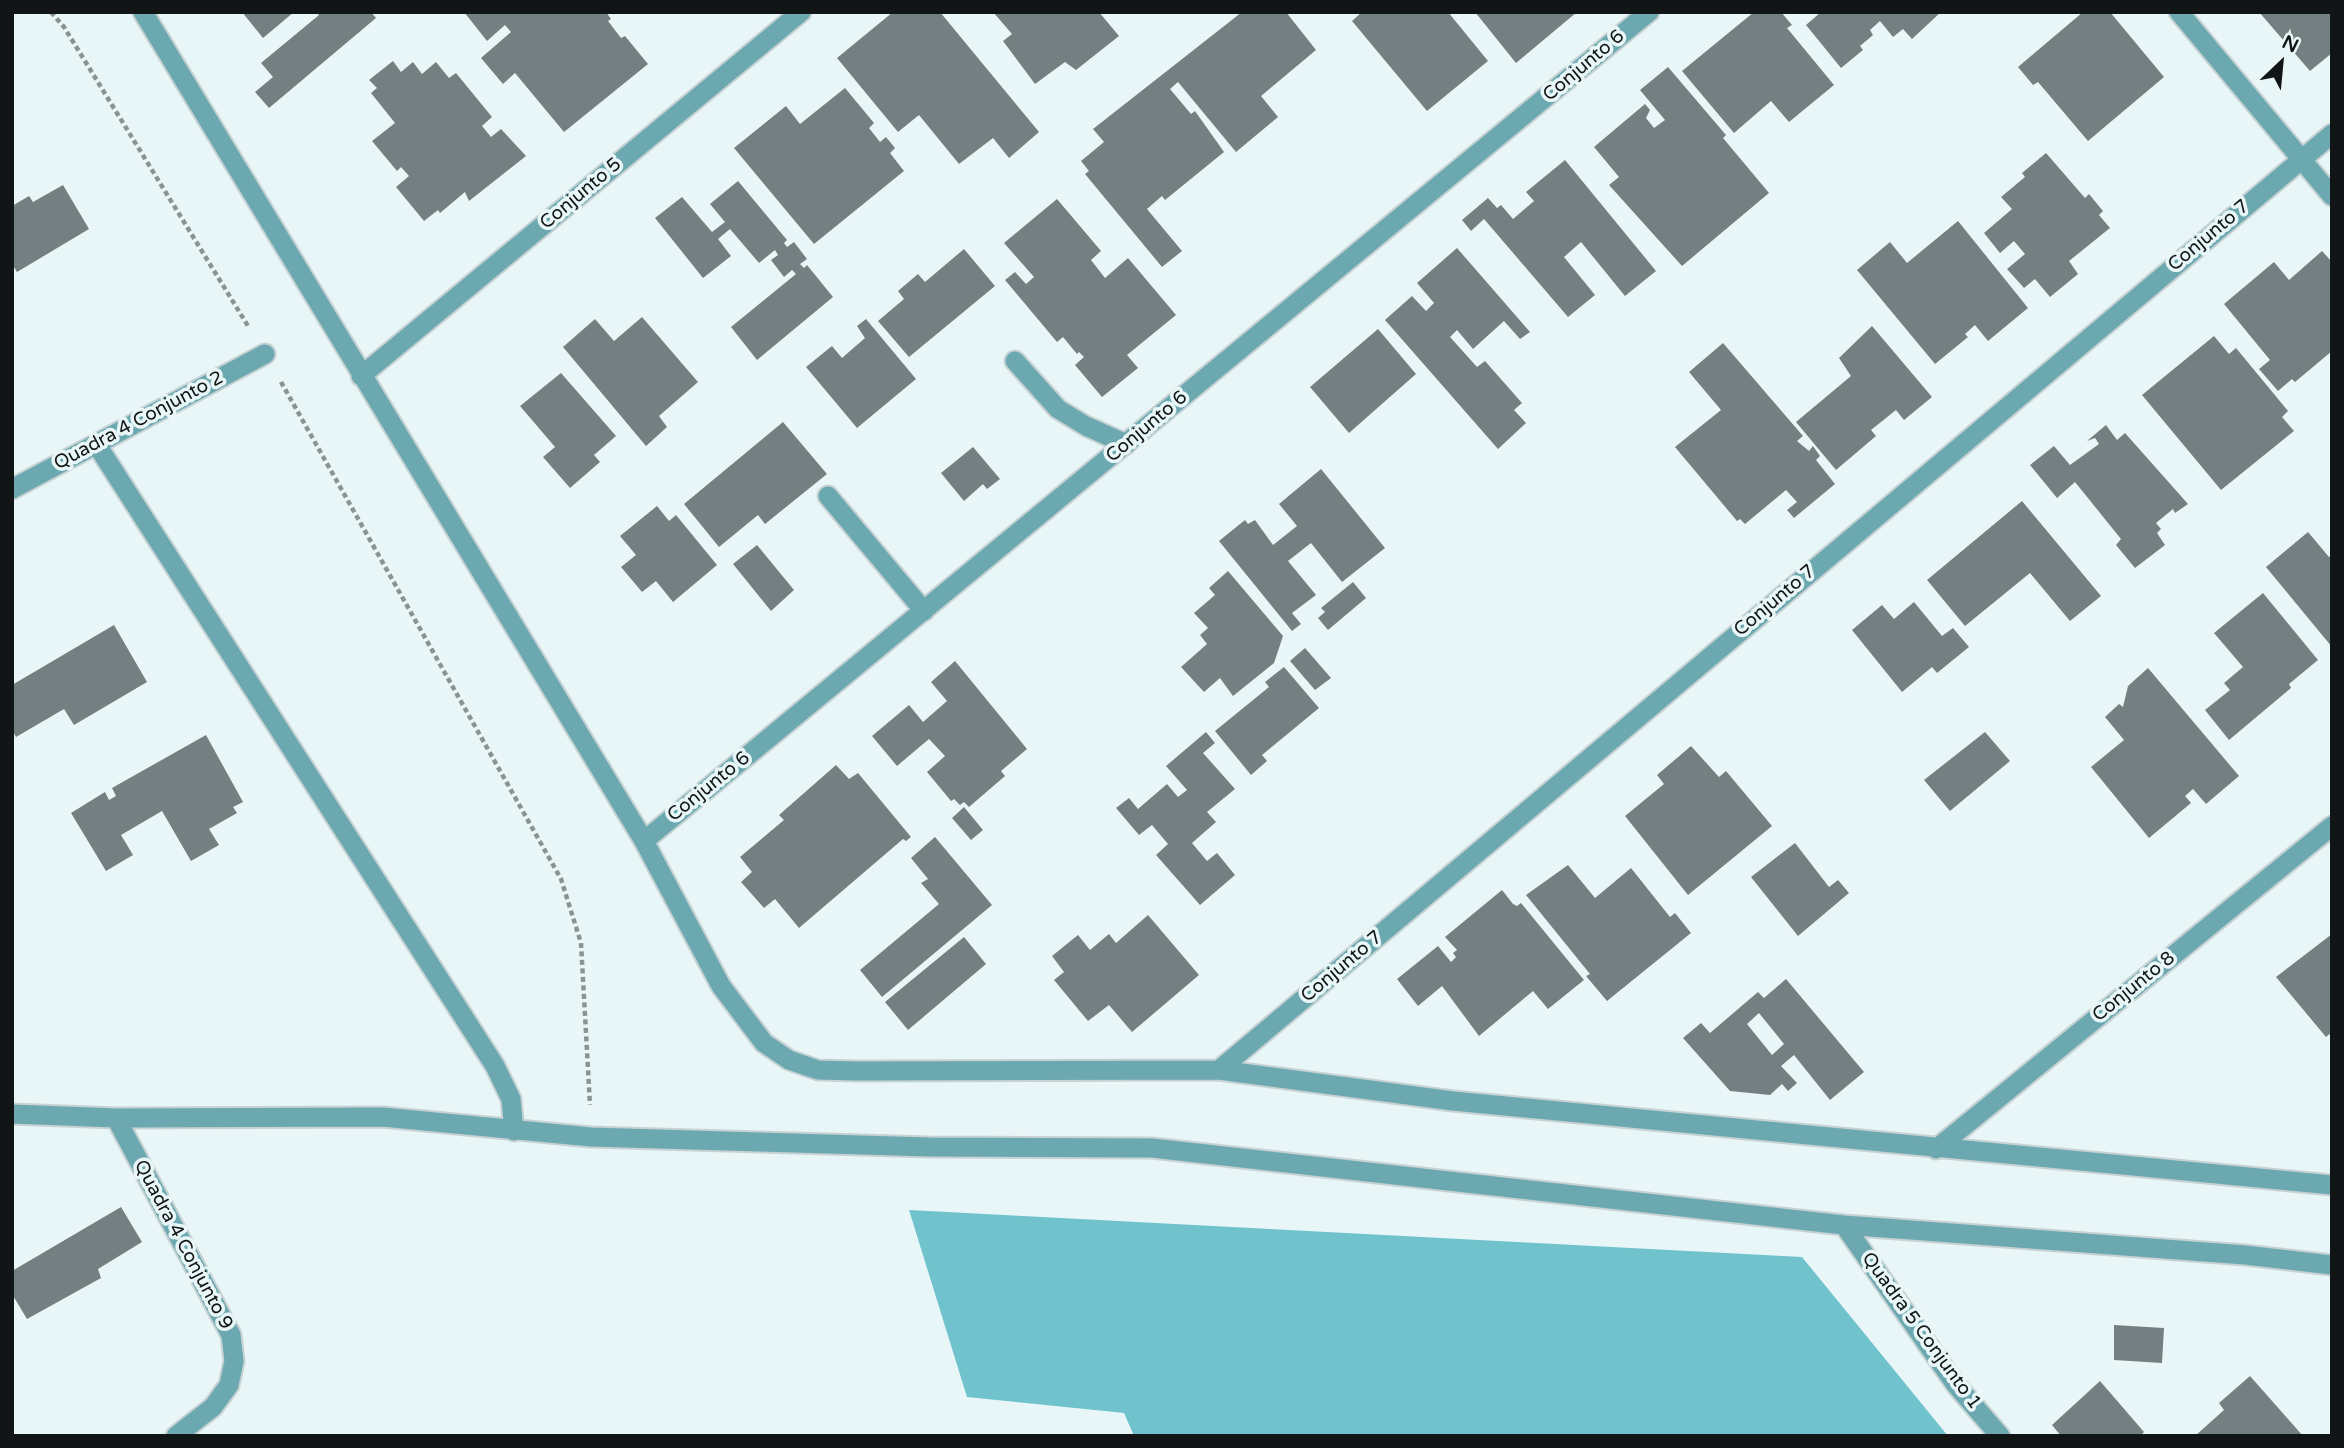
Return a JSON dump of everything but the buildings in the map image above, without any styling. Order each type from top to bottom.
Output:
[{"type":"street","points":[[143,12],[644,841],[721,986],[764,1043],[789,1060],[818,1069],[856,1071],[1219,1070],[1453,1101],[2332,1185]]},
{"type":"street","name":"Conjunto 5","points":[[361,376],[802,12]]},
{"type":"street","name":"Conjunto 6","points":[[644,841],[1649,12]]},
{"type":"street","points":[[2179,12],[2332,196]]},
{"type":"street","name":"Conjunto 7","points":[[1219,1070],[2332,134]]},
{"type":"street","name":"Quadra 4 Conjunto 2","points":[[12,489],[265,354]]},
{"type":"street","points":[[1015,361],[1058,408],[1086,426],[1126,444]]},
{"type":"street","points":[[97,445],[495,1066],[512,1099],[514,1131]]},
{"type":"street","points":[[828,496],[923,611]]},
{"type":"street","name":"Conjunto 8","points":[[1936,1149],[2332,826]]},
{"type":"street","points":[[12,1114],[117,1118],[383,1118],[591,1137],[929,1147],[1152,1148],[1844,1226],[2245,1255],[2332,1265]]},
{"type":"street","name":"Quadra 4 Conjunto 9","points":[[117,1118],[231,1335],[233,1360],[229,1385],[213,1407],[176,1436]]},
{"type":"street","name":"Quadra 5 Conjunto 1","points":[[1844,1226],[1956,1385],[2000,1436]]},
{"type":"path","points":[[51,12],[71,38],[265,354],[561,879],[580,943],[591,1137]]},
{"type":"shaded area","points":[[909,1210],[1802,1257],[1948,1436],[1134,1436],[1124,1413],[967,1397]]}]
